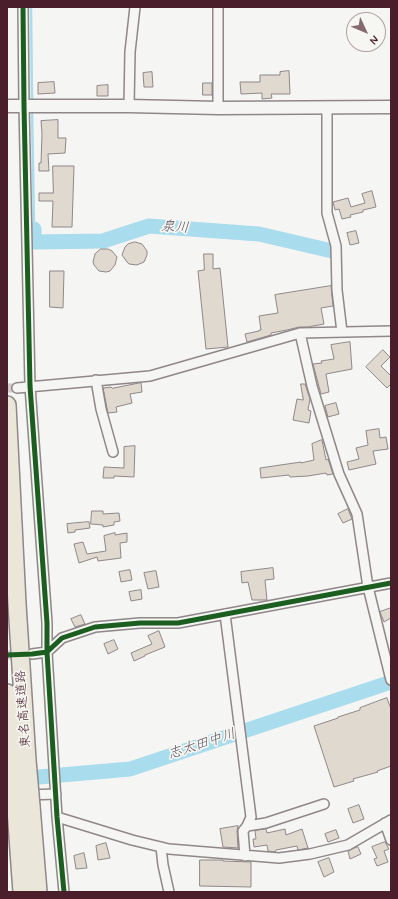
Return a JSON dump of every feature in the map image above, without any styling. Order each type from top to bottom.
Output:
[{"type":"highway","name":"東名高速道路","points":[[7,405],[17,604],[20,761],[18,803],[22,892]]},
{"type":"highway","name":"東名高速道路","points":[[7,693],[20,761]]},
{"type":"highway","name":"東名高速道路","points":[[18,803],[38,892]]},
{"type":"street","points":[[23,7],[29,106],[30,386],[47,623],[47,652],[57,817],[64,892]]},
{"type":"street","points":[[129,106],[130,52],[135,7]]},
{"type":"street","points":[[218,7],[218,108]]},
{"type":"street","points":[[9,106],[218,108],[391,107]]},
{"type":"street","points":[[327,107],[327,212],[336,246],[337,290],[342,332]]},
{"type":"street","points":[[17,388],[150,376],[300,333],[391,330]]},
{"type":"street","points":[[300,333],[312,386],[339,474],[357,514],[368,587],[390,678]]},
{"type":"street","points":[[96,380],[101,409],[113,452]]},
{"type":"street","points":[[32,654],[47,652],[62,638],[96,627],[140,623],[178,623],[391,583]]},
{"type":"street","points":[[224,614],[251,817],[243,831],[245,856]]},
{"type":"street","points":[[18,803],[56,794]]},
{"type":"street","points":[[247,826],[266,823],[324,804]]},
{"type":"street","points":[[57,817],[132,840],[169,849],[245,856],[279,858],[310,854],[348,845],[388,822],[391,840]]},
{"type":"street","points":[[161,847],[162,865],[169,892]]},
{"type":"building","points":[[289,71],[290,94],[271,94],[272,98],[262,99],[262,93],[241,94],[240,82],[260,82],[260,75],[280,75],[280,72]]},
{"type":"building","points":[[152,72],[153,87],[144,87],[143,73]]},
{"type":"building","points":[[54,82],[55,93],[38,94],[38,83]]},
{"type":"building","points":[[203,83],[212,83],[212,95],[203,95]]},
{"type":"building","points":[[108,85],[108,96],[97,96],[97,86]]},
{"type":"building","points":[[58,120],[58,138],[66,138],[65,153],[48,154],[49,171],[39,171],[39,163],[41,163],[41,121]]},
{"type":"building","points":[[53,166],[74,166],[72,227],[52,227],[53,201],[39,201],[39,193],[53,193]]},
{"type":"building","points":[[372,191],[376,207],[363,210],[363,212],[350,215],[351,217],[342,219],[339,209],[335,210],[333,202],[348,198],[351,207],[365,203],[362,194]]},
{"type":"building","points":[[356,231],[359,243],[350,245],[347,233]]},
{"type":"building","points":[[135,242],[142,244],[147,251],[144,262],[137,265],[129,264],[122,255],[128,244]]},
{"type":"building","points":[[101,249],[108,249],[112,251],[117,257],[115,265],[110,271],[99,271],[94,265],[93,262],[95,254]]},
{"type":"building","points":[[204,254],[213,254],[213,269],[220,268],[228,347],[206,349],[198,271],[204,270]]},
{"type":"building","points":[[50,271],[64,271],[63,308],[50,307]]},
{"type":"building","points":[[331,286],[333,306],[321,308],[324,324],[299,327],[271,333],[271,335],[247,342],[245,334],[261,330],[259,316],[278,313],[275,295]]},
{"type":"building","points":[[350,342],[352,369],[326,374],[329,392],[321,394],[313,364],[334,359],[331,345]]},
{"type":"building","points":[[383,350],[390,357],[381,366],[391,376],[391,384],[387,388],[366,367]]},
{"type":"building","points":[[141,383],[142,392],[130,394],[132,403],[116,407],[117,412],[108,413],[103,388]]},
{"type":"building","points":[[301,384],[305,384],[310,399],[308,410],[311,411],[309,423],[293,420],[297,399],[303,400]]},
{"type":"building","points":[[336,403],[339,414],[328,417],[325,406]]},
{"type":"building","points":[[379,429],[380,438],[386,437],[388,449],[373,451],[376,464],[349,470],[347,462],[359,459],[356,448],[368,445],[366,431]]},
{"type":"building","points":[[322,440],[326,460],[328,459],[333,474],[327,475],[326,473],[290,477],[289,475],[261,478],[260,468],[314,460],[312,444]]},
{"type":"building","points":[[135,446],[134,477],[114,476],[114,478],[103,478],[104,467],[124,468],[124,447]]},
{"type":"building","points":[[348,509],[352,519],[343,523],[338,514]]},
{"type":"building","points":[[92,511],[103,511],[103,514],[119,513],[120,521],[114,522],[114,525],[103,527],[103,525],[91,524]]},
{"type":"building","points":[[89,522],[90,528],[75,530],[75,532],[68,533],[67,524]]},
{"type":"building","points":[[115,533],[115,535],[127,533],[127,542],[120,543],[121,558],[98,561],[97,557],[79,563],[74,544],[83,542],[87,554],[106,551],[104,536]]},
{"type":"building","points":[[273,568],[274,579],[265,580],[267,600],[252,600],[248,582],[242,583],[241,572]]},
{"type":"building","points":[[130,570],[132,580],[121,582],[119,572]]},
{"type":"building","points":[[156,571],[159,587],[148,589],[144,573]]},
{"type":"building","points":[[141,590],[142,599],[131,601],[129,592]]},
{"type":"building","points":[[391,608],[391,618],[384,622],[380,612]]},
{"type":"building","points":[[81,615],[85,624],[75,627],[71,619]]},
{"type":"building","points":[[159,631],[165,647],[134,661],[131,653],[152,644],[148,636]]},
{"type":"building","points":[[114,640],[118,649],[108,654],[104,644]]},
{"type":"building","points":[[387,698],[391,709],[391,766],[377,771],[378,772],[353,779],[354,781],[334,787],[314,726],[360,710],[360,708]]},
{"type":"building","points":[[359,805],[364,819],[353,823],[348,809]]},
{"type":"building","points":[[238,826],[238,848],[223,847],[220,829]]},
{"type":"building","points":[[266,829],[267,833],[285,829],[286,835],[302,829],[308,848],[298,850],[297,846],[276,850],[275,852],[268,851],[267,845],[254,847],[253,839],[256,839],[255,831]]},
{"type":"building","points":[[336,830],[339,838],[328,842],[325,834]]},
{"type":"building","points":[[385,842],[389,849],[384,851],[388,862],[377,866],[374,859],[377,858],[372,847]]},
{"type":"building","points":[[106,843],[110,858],[98,860],[96,846]]},
{"type":"building","points":[[358,847],[361,854],[350,859],[348,851]]},
{"type":"building","points":[[84,853],[87,868],[76,869],[74,856]]},
{"type":"building","points":[[329,858],[334,872],[324,877],[318,862]]},
{"type":"building","points":[[200,860],[251,862],[251,887],[200,886]]},
{"type":"waterway","points":[[31,7],[32,102]]},
{"type":"waterway","points":[[32,109],[34,229]]},
{"type":"waterway","name":"泉川","points":[[30,229],[34,229],[34,242],[103,241],[149,226],[259,234],[332,251]]},
{"type":"waterway","name":"志太田中川","points":[[16,779],[130,769],[391,682]]},
{"type":"tunnel","points":[[7,388],[17,388]]},
{"type":"tunnel","points":[[7,655],[24,654]]},
{"type":"cycle path","points":[[23,7],[30,386],[47,623],[47,652],[57,817],[64,892]]},
{"type":"cycle path","points":[[7,655],[47,652],[62,638],[95,627],[140,623],[178,623],[391,583]]}]
